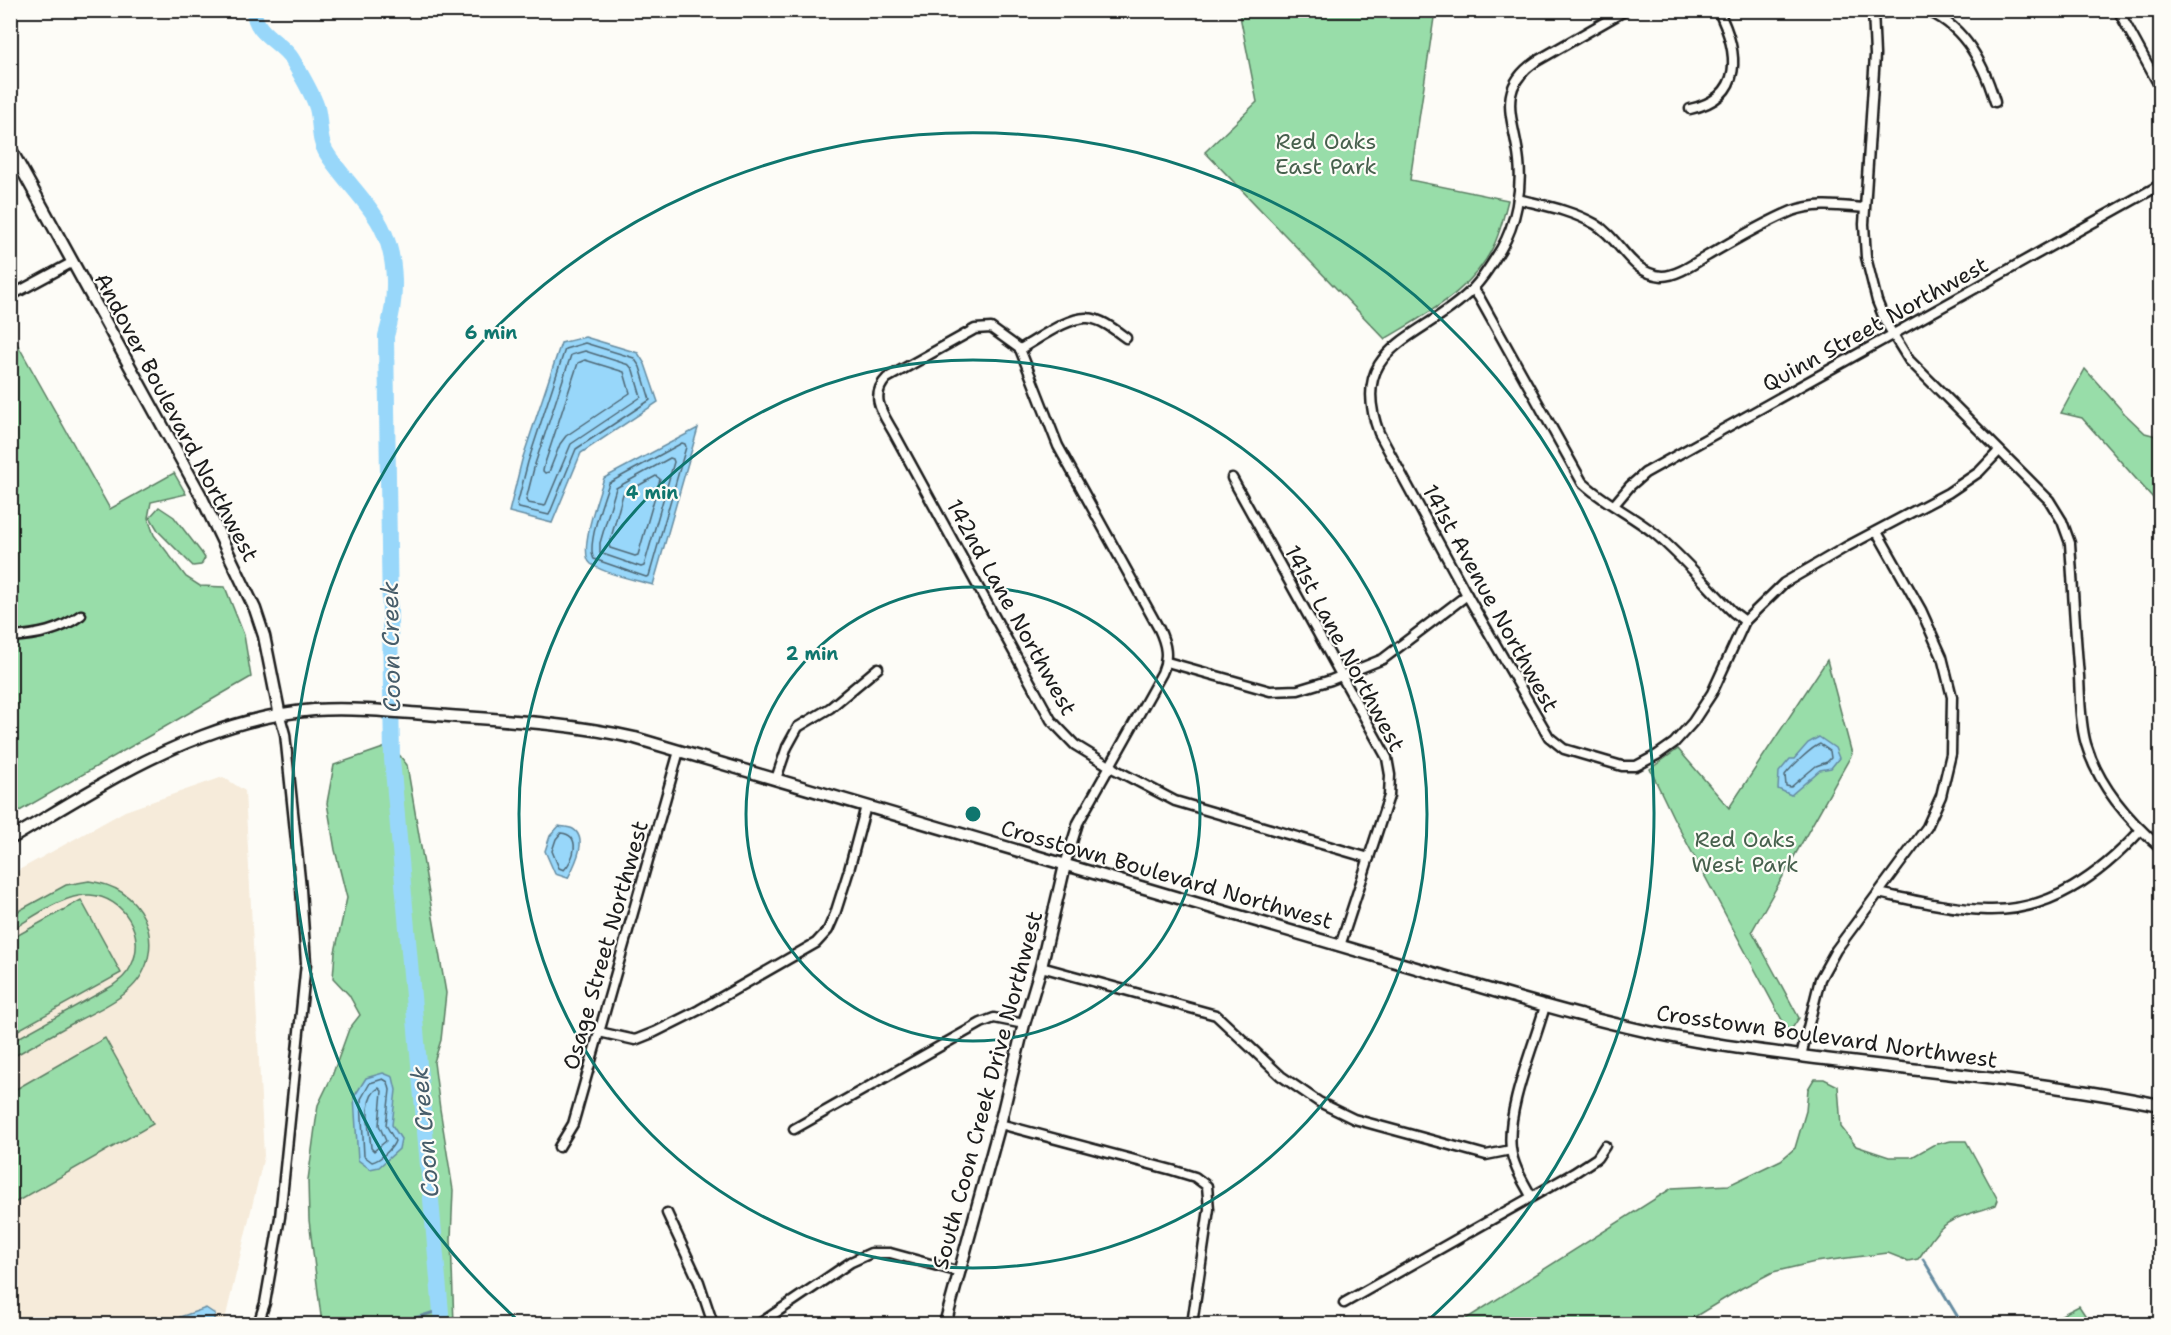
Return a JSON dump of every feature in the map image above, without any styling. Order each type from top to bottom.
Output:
[{"type":"street","points":[[1626,10],[1534,62],[1515,80],[1509,100],[1509,112],[1519,163],[1518,199],[1504,245],[1473,289],[1581,482],[1596,496],[1614,505],[1656,535],[1733,612],[1745,621],[1784,583],[1948,493],[1979,472],[1999,451]]},
{"type":"street","points":[[1690,109],[1705,106],[1717,99],[1725,92],[1731,80],[1730,34],[1718,10]]},
{"type":"street","points":[[1898,10],[1873,12],[1875,55],[1864,208],[1866,257],[1877,302],[1886,323],[1909,360],[2049,500],[2062,521],[2070,543],[2086,744],[2100,776],[2141,830],[2160,847]]},
{"type":"street","points":[[1925,10],[1949,22],[1972,49],[1988,78],[1995,102]]},
{"type":"street","points":[[2118,10],[2160,87]]},
{"type":"street","name":"Andover Boulevard Northwest","points":[[10,148],[200,494],[255,609],[264,636],[280,716]]},
{"type":"street","name":"Quinn Street Northwest","points":[[1614,505],[1645,473],[2160,185]]},
{"type":"street","points":[[1518,199],[1572,212],[1598,226],[1617,242],[1642,271],[1664,276],[1683,269],[1794,211],[1824,204],[1864,208]]},
{"type":"street","points":[[10,296],[73,262]]},
{"type":"street","name":"141st Avenue Northwest","points":[[1473,289],[1450,309],[1394,345],[1378,366],[1371,389],[1370,404],[1379,433],[1467,595],[1549,737],[1564,749],[1622,766],[1636,766],[1645,762],[1666,749],[1685,732],[1712,693],[1745,621]]},
{"type":"street","points":[[1065,865],[1078,824],[1167,662],[1164,640],[1159,629],[1058,446],[1020,350],[1074,320],[1089,318],[1108,325],[1126,338]]},
{"type":"street","name":"142nd Lane Northwest","points":[[1020,350],[991,328],[975,329],[887,378],[877,394],[880,408],[1051,720],[1075,745],[1109,766],[1176,801],[1369,858]]},
{"type":"street","name":"141st Lane Northwest","points":[[1232,478],[1387,758],[1390,775],[1389,796],[1340,946]]},
{"type":"street","points":[[1802,1056],[1820,979],[1836,950],[1927,827],[1941,796],[1952,754],[1952,698],[1942,657],[1921,610],[1877,532]]},
{"type":"street","points":[[1167,662],[1270,691],[1298,690],[1342,676],[1383,659],[1467,595]]},
{"type":"street","points":[[10,637],[47,633],[68,624],[81,615]]},
{"type":"street","points":[[776,779],[787,747],[798,727],[830,708],[878,669]]},
{"type":"street","name":"Crosstown Boulevard Northwest","points":[[10,839],[168,750],[233,726],[280,716],[312,711],[367,711],[564,726],[626,736],[679,751],[1545,1006],[1625,1027],[1685,1039],[1802,1056],[2061,1087],[2160,1105]]},
{"type":"street","points":[[258,1324],[265,1303],[280,1217],[306,963],[285,734],[280,716]]},
{"type":"street","name":"Osage Street Northwest","points":[[559,1147],[573,1124],[679,751]]},
{"type":"street","points":[[599,1032],[636,1040],[699,1010],[816,944],[828,930],[834,914],[849,870],[866,806]]},
{"type":"street","points":[[1878,893],[1934,904],[1988,910],[2023,907],[2058,896],[2086,880],[2117,856],[2141,830]]},
{"type":"street","name":"South Coon Creek Drive Northwest","points":[[945,1324],[1000,1124],[1024,1024],[1041,968],[1065,865]]},
{"type":"street","points":[[1041,968],[1216,1016],[1281,1076],[1318,1102],[1354,1119],[1486,1155],[1511,1150]]},
{"type":"street","points":[[1532,1196],[1518,1172],[1511,1150],[1514,1105],[1545,1006]]},
{"type":"street","points":[[795,1129],[981,1023],[994,1018],[1024,1024]]},
{"type":"street","points":[[1000,1124],[1172,1170],[1195,1177],[1207,1186],[1209,1209],[1192,1324]]},
{"type":"street","points":[[1344,1304],[1597,1158],[1605,1146]]},
{"type":"street","points":[[667,1213],[699,1282],[712,1324]]},
{"type":"street","points":[[759,1324],[851,1262],[871,1253],[890,1253],[960,1272]]},
{"type":"shaded area","points":[[223,777],[245,791],[264,1156],[224,1324],[11,1324],[10,875],[125,811]]},
{"type":"green space","name":"Red Oaks East Park","points":[[1239,11],[1435,11],[1410,180],[1508,200],[1498,235],[1479,270],[1451,297],[1385,339],[1205,152],[1257,102]]},
{"type":"green space","points":[[10,331],[110,509],[174,473],[186,494],[151,502],[148,518],[154,535],[186,577],[200,586],[225,587],[244,635],[251,677],[11,816]]},
{"type":"green space","points":[[2085,369],[2145,433],[2160,437],[2160,515],[2153,498],[2082,418],[2061,413]]},
{"type":"green space","points":[[159,507],[174,517],[201,552],[205,558],[201,565],[193,566],[159,532],[150,517]]},
{"type":"green space","name":"Red Oaks West Park","points":[[1827,660],[1852,754],[1752,931],[1799,1018],[1789,1033],[1673,817],[1650,769],[1678,749],[1729,808]]},
{"type":"green space","points":[[392,745],[407,765],[446,993],[441,1040],[434,1062],[453,1190],[451,1239],[454,1324],[322,1324],[309,1220],[308,1180],[318,1105],[332,1076],[349,1029],[360,1015],[349,995],[333,978],[335,952],[347,898],[335,850],[327,803],[334,765]]},
{"type":"green space","points":[[89,881],[121,892],[139,910],[146,922],[150,940],[146,967],[140,978],[121,996],[11,1058],[11,1042],[112,986],[125,975],[131,966],[136,942],[134,930],[122,910],[102,897],[80,895],[70,898],[49,907],[11,930],[11,915],[66,885]]},
{"type":"green space","points":[[81,900],[121,973],[11,1034],[11,939]]},
{"type":"green space","points":[[105,1038],[153,1124],[11,1205],[11,1092]]},
{"type":"green space","points":[[1814,1079],[1824,1079],[1838,1086],[1841,1127],[1856,1146],[1889,1157],[1912,1157],[1933,1145],[1951,1141],[1966,1141],[1998,1200],[1996,1205],[1954,1219],[1940,1229],[1918,1259],[1908,1261],[1888,1253],[1815,1262],[1773,1272],[1683,1324],[1458,1324],[1672,1188],[1729,1185],[1781,1160],[1795,1148],[1806,1111],[1808,1089]]},
{"type":"green space","points":[[2079,1306],[2091,1324],[2044,1324]]},
{"type":"water","points":[[585,337],[638,353],[645,364],[658,402],[581,453],[552,523],[509,512],[522,460],[561,343]]},
{"type":"water","points":[[698,428],[653,585],[612,574],[591,564],[587,558],[586,549],[594,510],[604,478]]},
{"type":"water","points":[[1819,737],[1835,748],[1839,758],[1831,768],[1820,770],[1791,795],[1778,789],[1779,772],[1808,743]]},
{"type":"water","points":[[559,826],[573,829],[578,833],[580,839],[579,853],[568,878],[555,874],[545,851],[550,836]]},
{"type":"water","points":[[383,1073],[393,1077],[396,1090],[392,1125],[401,1139],[399,1149],[379,1167],[370,1169],[358,1160],[354,1097],[366,1078]]},
{"type":"water","points":[[206,1308],[215,1314],[213,1324],[170,1324],[180,1317]]},
{"type":"waterway","name":"Coon Creek","points":[[254,10],[255,18],[263,32],[292,59],[313,96],[323,147],[381,226],[387,239],[393,266],[394,295],[386,336],[392,759],[442,1324]]},
{"type":"waterway","points":[[1923,1259],[1962,1324]]},
{"type":"waterway","points":[[396,1324],[441,1310]]}]
